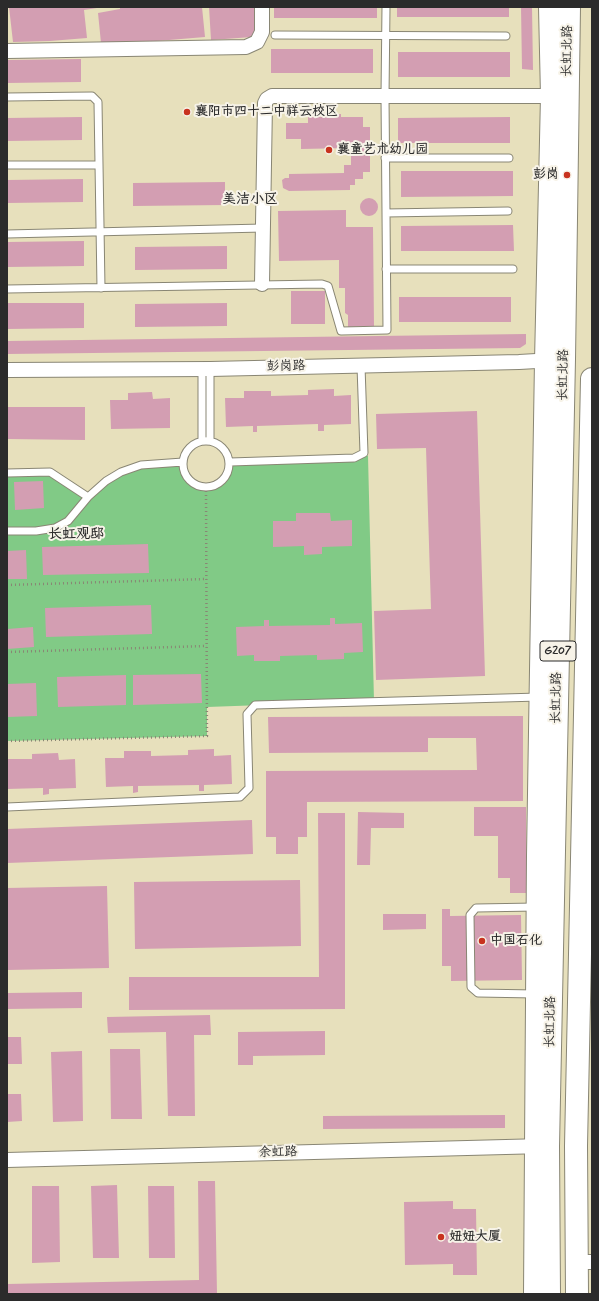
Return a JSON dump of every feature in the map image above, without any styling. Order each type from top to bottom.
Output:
[{"type":"highway","name":"长虹北路","points":[[549,1294],[542,1146],[554,360],[569,7]]},
{"type":"highway","name":"G207","points":[[577,1294],[584,1262],[576,1146],[585,862],[592,379]]},
{"type":"street","points":[[7,51],[246,47],[257,42],[262,32],[262,7]]},
{"type":"street","points":[[534,1294],[542,1146],[536,994],[539,697],[554,360],[549,7]]},
{"type":"street","points":[[262,284],[265,103],[267,99],[272,96],[551,96]]},
{"type":"street","name":"彭岗路","points":[[7,370],[206,369],[554,360]]},
{"type":"street","name":"余虹路","points":[[7,1160],[542,1146]]},
{"type":"lane","points":[[7,290],[322,284],[328,286],[341,332],[387,330],[385,158],[386,7]]},
{"type":"lane","points":[[275,35],[506,36]]},
{"type":"lane","points":[[7,97],[92,96],[98,102],[100,288]]},
{"type":"lane","points":[[385,158],[509,158]]},
{"type":"lane","points":[[7,165],[99,165]]},
{"type":"lane","points":[[386,213],[508,211]]},
{"type":"lane","points":[[7,234],[263,228]]},
{"type":"lane","points":[[386,269],[513,269]]},
{"type":"lane","points":[[230,462],[354,458],[364,453],[362,366]]},
{"type":"lane","points":[[206,369],[206,440]]},
{"type":"lane","points":[[206,440],[218,443],[224,448],[228,454],[230,462],[226,477],[214,486],[206,487],[199,486],[187,477],[183,462],[184,455],[189,448],[195,443],[206,440]]},
{"type":"lane","points":[[7,531],[36,531],[55,528],[68,521],[88,497],[106,481],[121,472],[141,465],[183,462]]},
{"type":"lane","points":[[7,473],[50,472],[88,497]]},
{"type":"lane","points":[[7,807],[240,798],[249,788],[247,714],[256,705],[539,697]]},
{"type":"lane","points":[[536,907],[476,908],[470,915],[471,987],[478,993],[536,994]]},
{"type":"path","points":[[7,741],[207,736],[206,487]]},
{"type":"path","points":[[7,584],[206,579]]},
{"type":"path","points":[[7,652],[206,646]]},
{"type":"green space","points":[[364,453],[368,456],[374,701],[207,707],[207,736],[7,741],[7,473],[50,472],[88,497],[106,481],[141,465],[183,462],[187,477],[199,486],[206,487],[214,486],[226,477],[230,462],[354,458]]},
{"type":"building","points":[[9,7],[97,8],[84,10],[87,38],[13,42]]},
{"type":"building","points":[[120,7],[202,7],[205,37],[157,41],[101,43],[98,13],[120,9]]},
{"type":"building","points":[[209,7],[257,7],[258,24],[252,37],[211,40]]},
{"type":"building","points":[[274,7],[377,7],[377,18],[274,18]]},
{"type":"building","points":[[397,7],[509,7],[509,17],[397,17]]},
{"type":"building","points":[[521,7],[532,7],[533,70],[522,69]]},
{"type":"building","points":[[271,49],[373,49],[373,73],[271,73]]},
{"type":"building","points":[[398,52],[510,52],[510,77],[398,77]]},
{"type":"building","points":[[81,59],[81,82],[7,83],[7,60]]},
{"type":"building","points":[[341,114],[341,117],[363,117],[363,127],[370,127],[370,172],[363,172],[363,179],[355,179],[355,185],[350,185],[350,190],[289,191],[283,188],[282,180],[289,178],[289,174],[344,173],[344,165],[351,165],[351,148],[301,149],[301,139],[286,139],[286,123],[308,123],[308,117],[328,117],[330,115]]},
{"type":"building","points":[[82,117],[82,140],[7,141],[7,118]]},
{"type":"building","points":[[510,117],[510,143],[398,143],[398,118]]},
{"type":"building","points":[[401,171],[513,171],[513,196],[401,197]]},
{"type":"building","points":[[83,179],[83,202],[7,203],[7,180]]},
{"type":"building","points":[[225,182],[225,205],[133,206],[133,183]]},
{"type":"building","points":[[365,198],[373,198],[378,203],[376,214],[373,216],[365,216],[360,211],[360,203]]},
{"type":"building","points":[[346,210],[346,227],[373,227],[374,326],[348,327],[348,315],[345,313],[345,288],[339,288],[339,260],[279,261],[278,211]]},
{"type":"building","points":[[513,225],[514,251],[401,251],[401,226]]},
{"type":"building","points":[[84,241],[84,266],[7,267],[7,242]]},
{"type":"building","points":[[227,246],[227,269],[135,270],[135,247]]},
{"type":"building","points":[[291,291],[325,291],[325,324],[291,324]]},
{"type":"building","points":[[399,297],[511,297],[511,322],[399,322]]},
{"type":"building","points":[[7,303],[84,303],[84,328],[7,329]]},
{"type":"building","points":[[227,303],[227,326],[135,327],[135,304]]},
{"type":"building","points":[[526,334],[526,344],[520,348],[7,354],[7,341]]},
{"type":"building","points":[[334,389],[334,396],[351,395],[351,424],[324,425],[324,431],[318,431],[318,424],[257,426],[257,432],[253,432],[253,426],[226,427],[225,398],[244,398],[244,391],[271,391],[271,396],[308,395],[308,390]]},
{"type":"building","points":[[152,392],[153,399],[170,398],[170,428],[111,429],[110,400],[128,400],[128,393]]},
{"type":"building","points":[[7,407],[85,407],[85,440],[7,439]]},
{"type":"building","points":[[477,411],[485,676],[376,680],[374,611],[431,609],[426,448],[377,449],[376,414]]},
{"type":"building","points":[[43,481],[44,508],[15,510],[14,482]]},
{"type":"building","points":[[296,513],[330,513],[331,521],[352,520],[352,546],[322,547],[322,554],[304,555],[304,546],[273,547],[273,521],[296,521]]},
{"type":"building","points":[[148,544],[149,573],[43,575],[42,547]]},
{"type":"building","points":[[26,550],[27,579],[7,579],[7,551]]},
{"type":"building","points":[[151,605],[152,634],[46,637],[45,608]]},
{"type":"building","points":[[330,618],[335,618],[335,624],[362,623],[363,652],[344,653],[344,659],[317,660],[317,655],[280,656],[280,661],[254,661],[254,655],[237,656],[236,627],[264,626],[264,620],[269,620],[269,626],[330,625]]},
{"type":"building","points":[[33,627],[34,647],[7,649],[7,629]]},
{"type":"building","points":[[201,674],[202,703],[133,705],[133,675]]},
{"type":"building","points":[[126,675],[126,705],[58,707],[57,677]]},
{"type":"building","points":[[36,683],[37,716],[7,717],[7,684]]},
{"type":"building","points":[[523,716],[523,801],[307,802],[307,837],[298,837],[298,854],[276,854],[276,837],[266,837],[266,771],[477,770],[476,738],[428,738],[428,752],[269,753],[268,717]]},
{"type":"building","points":[[214,749],[214,756],[231,755],[232,784],[204,785],[204,791],[199,791],[199,785],[138,786],[138,792],[133,793],[133,786],[106,787],[105,758],[124,758],[124,751],[151,751],[151,756],[188,755],[188,750]]},
{"type":"building","points":[[58,753],[59,760],[75,759],[76,788],[49,789],[49,794],[43,795],[43,788],[7,789],[7,759],[32,759],[32,754]]},
{"type":"building","points":[[474,807],[526,807],[526,893],[510,893],[510,878],[498,878],[498,836],[474,836]]},
{"type":"building","points":[[358,812],[404,813],[404,828],[371,828],[370,865],[357,865]]},
{"type":"building","points":[[318,813],[345,813],[345,1009],[129,1010],[129,977],[319,977]]},
{"type":"building","points":[[252,820],[253,854],[7,863],[7,829]]},
{"type":"building","points":[[300,880],[301,946],[135,949],[134,882]]},
{"type":"building","points":[[107,886],[109,968],[7,970],[7,888]]},
{"type":"building","name":"中国石化","points":[[442,909],[450,909],[450,916],[521,915],[522,980],[451,981],[451,966],[442,966]]},
{"type":"building","points":[[383,914],[426,914],[426,929],[383,930]]},
{"type":"building","points":[[82,992],[82,1008],[7,1009],[7,993]]},
{"type":"building","points":[[210,1015],[211,1035],[194,1035],[195,1116],[168,1116],[166,1032],[108,1033],[107,1017]]},
{"type":"building","points":[[325,1031],[325,1055],[253,1056],[253,1065],[238,1065],[238,1032]]},
{"type":"building","points":[[7,1037],[21,1037],[22,1064],[7,1064]]},
{"type":"building","points":[[110,1049],[140,1049],[142,1119],[111,1119]]},
{"type":"building","points":[[82,1051],[83,1121],[53,1122],[51,1052]]},
{"type":"building","points":[[7,1094],[21,1094],[22,1121],[7,1122]]},
{"type":"building","points":[[505,1115],[505,1128],[323,1129],[323,1116]]},
{"type":"building","points":[[198,1181],[215,1181],[217,1294],[7,1294],[7,1284],[199,1280]]},
{"type":"building","points":[[117,1185],[119,1258],[93,1258],[91,1186]]},
{"type":"building","points":[[32,1186],[59,1186],[60,1262],[32,1263]]},
{"type":"building","points":[[148,1186],[174,1186],[175,1258],[149,1258]]},
{"type":"building","name":"妞妞大厦","points":[[453,1201],[453,1209],[476,1209],[477,1275],[453,1275],[453,1264],[405,1265],[404,1202]]},
{"type":"place","name":"襄阳市四十二中祥云校区","points":[[187,112]]},
{"type":"place","name":"襄童艺术幼儿园","points":[[329,150]]},
{"type":"place","name":"彭岗","points":[[567,175]]},
{"type":"place","name":"中国石化","points":[[482,941]]},
{"type":"place","name":"妞妞大厦","points":[[441,1237]]},
{"type":"district","name":"美洁小区","points":[[250,200]]},
{"type":"district","name":"长虹观邸","points":[[76,535]]}]
